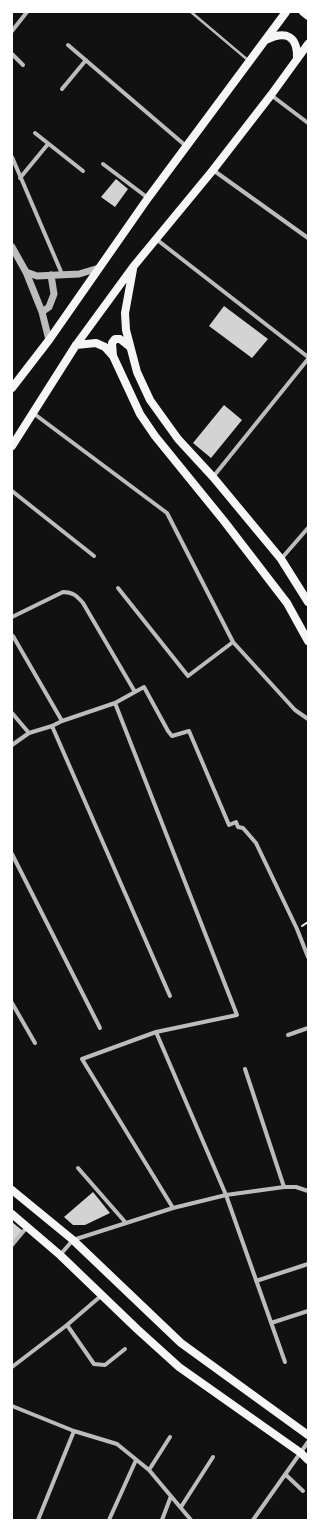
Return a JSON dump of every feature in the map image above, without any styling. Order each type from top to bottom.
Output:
[{"type":"main road","points":[[12,388],[49,340],[148,198],[286,12]]},
{"type":"main road","points":[[303,12],[308,16]]},
{"type":"main road","points":[[265,41],[275,36],[283,35],[291,39],[297,47],[297,59]]},
{"type":"main road","points":[[12,446],[76,345],[133,267],[213,170],[308,44]]},
{"type":"main road","points":[[133,267],[125,313],[126,330],[137,372],[150,400],[178,439],[213,477],[282,559],[306,598]]},
{"type":"main road","points":[[113,356],[112,343],[115,339],[120,339],[130,347]]},
{"type":"main road","points":[[76,345],[96,343],[105,347],[113,356],[140,414],[155,436],[224,521],[287,603],[308,641]]},
{"type":"main road","points":[[12,1190],[73,1240],[181,1343],[308,1435]]},
{"type":"main road","points":[[12,1214],[60,1255],[179,1367],[301,1453],[308,1460]]},
{"type":"street","points":[[12,30],[26,12]]},
{"type":"street","points":[[68,45],[186,146]]},
{"type":"street","points":[[12,54],[23,65]]},
{"type":"street","points":[[62,89],[86,60]]},
{"type":"street","points":[[271,95],[308,123]]},
{"type":"street","points":[[35,133],[83,171]]},
{"type":"street","points":[[20,178],[48,144]]},
{"type":"street","points":[[12,157],[62,274]]},
{"type":"street","points":[[103,164],[148,198]]},
{"type":"street","points":[[213,170],[308,238]]},
{"type":"street","points":[[156,239],[308,358],[213,477]]},
{"type":"street","points":[[13,251],[26,272],[42,312],[49,340]]},
{"type":"street","points":[[26,272],[37,276],[80,274],[99,268]]},
{"type":"street","points":[[42,312],[49,307],[54,294],[51,275]]},
{"type":"street","points":[[33,413],[167,514],[233,642],[294,710],[308,719]]},
{"type":"street","points":[[12,491],[94,556]]},
{"type":"street","points":[[282,559],[308,528]]},
{"type":"street","points":[[118,588],[188,676],[233,642]]},
{"type":"street","points":[[12,617],[63,592],[76,595],[83,602],[134,692]]},
{"type":"street","points":[[13,636],[62,720]]},
{"type":"street","points":[[12,745],[29,734],[52,726],[62,720],[115,703],[144,687],[172,736],[189,731],[229,824],[236,822],[238,826],[242,828],[256,843],[297,929],[308,957]]},
{"type":"street","points":[[115,703],[237,1015],[156,1032],[82,1059],[173,1208]]},
{"type":"street","points":[[12,713],[29,734]]},
{"type":"street","points":[[52,726],[170,996]]},
{"type":"street","points":[[12,854],[100,1028]]},
{"type":"street","points":[[12,1003],[36,1043]]},
{"type":"street","points":[[288,1035],[308,1028]]},
{"type":"street","points":[[156,1032],[226,1195],[285,1362]]},
{"type":"street","points":[[245,1069],[284,1187]]},
{"type":"street","points":[[78,1168],[126,1222]]},
{"type":"street","points":[[60,1255],[73,1240],[173,1208],[226,1195],[284,1187],[308,1191]]},
{"type":"street","points":[[12,1245],[27,1226]]},
{"type":"street","points":[[256,1281],[308,1264]]},
{"type":"street","points":[[12,1367],[67,1325],[102,1295]]},
{"type":"street","points":[[271,1323],[308,1311]]},
{"type":"street","points":[[67,1325],[94,1364],[105,1365],[125,1349]]},
{"type":"street","points":[[12,1406],[74,1431],[117,1444],[149,1470],[191,1520]]},
{"type":"street","points":[[38,1520],[74,1431]]},
{"type":"street","points":[[149,1470],[170,1437]]},
{"type":"street","points":[[254,1520],[308,1442]]},
{"type":"street","points":[[181,1507],[214,1457]]},
{"type":"street","points":[[109,1520],[136,1460]]},
{"type":"street","points":[[286,1475],[303,1492]]},
{"type":"street","points":[[162,1520],[172,1496]]},
{"type":"lane","points":[[191,12],[249,61]]},
{"type":"building","points":[[116,179],[128,189],[115,207],[101,197]]},
{"type":"building","points":[[224,306],[268,339],[252,358],[209,326]]},
{"type":"building","points":[[224,405],[242,420],[211,458],[193,443]]},
{"type":"building","points":[[93,1192],[110,1213],[85,1225],[73,1225],[64,1217]]},
{"type":"building","points":[[12,1222],[23,1231],[12,1245]]}]
